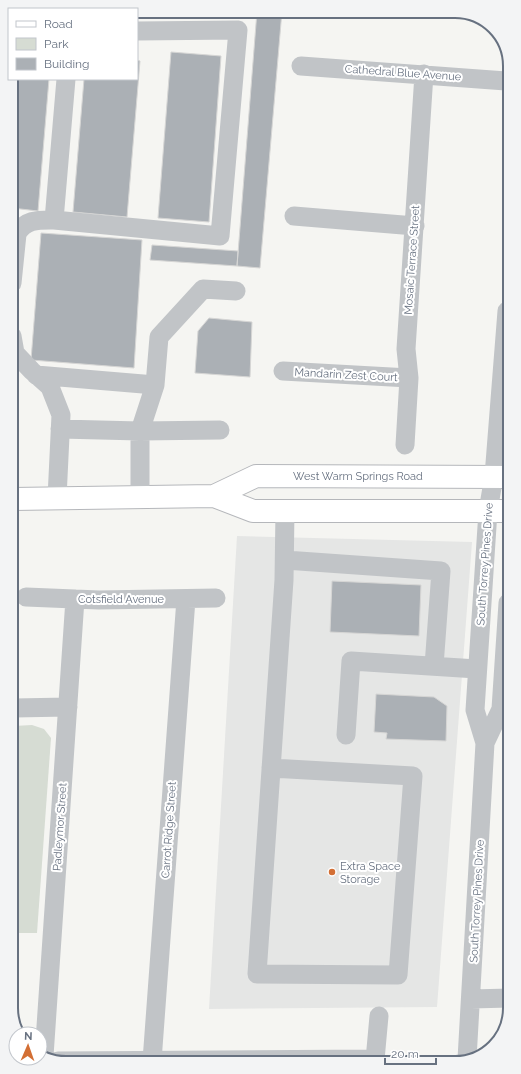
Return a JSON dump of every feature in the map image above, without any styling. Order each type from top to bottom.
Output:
[{"type":"main road","name":"West Warm Springs Road","points":[[214,496],[256,476],[501,476]]},
{"type":"main road","name":"West Warm Springs Road","points":[[18,499],[214,496],[253,511],[498,511]]},
{"type":"street","points":[[18,232],[21,227],[32,221],[54,220],[220,236],[238,30],[138,31]]},
{"type":"street","name":"Cathedral Blue Avenue","points":[[301,66],[503,81]]},
{"type":"street","name":"Mosaic Terrace Street","points":[[405,445],[409,378],[406,349],[424,74]]},
{"type":"street","points":[[54,220],[66,80]]},
{"type":"street","points":[[294,216],[415,226]]},
{"type":"street","points":[[140,498],[140,431],[154,385],[159,337],[203,289],[236,291]]},
{"type":"street","points":[[18,357],[50,387],[61,415],[57,498]]},
{"type":"street","name":"Mandarin Zest Court","points":[[283,371],[409,378]]},
{"type":"street","points":[[36,375],[154,385]]},
{"type":"street","name":"South Torrey Pines Drive","points":[[486,743],[475,710],[477,669],[498,511],[503,421]]},
{"type":"street","points":[[60,429],[140,431],[220,430]]},
{"type":"street","points":[[271,768],[413,776],[398,975],[257,974],[285,560],[285,511]]},
{"type":"street","points":[[285,560],[441,572],[434,666]]},
{"type":"street","name":"Cotsfield Avenue","points":[[26,597],[75,599],[216,598]]},
{"type":"street","name":"Carrot Ridge Street","points":[[152,1056],[186,598]]},
{"type":"street","name":"Padleymor Street","points":[[46,1026],[75,599]]},
{"type":"street","points":[[346,736],[351,661],[477,669]]},
{"type":"street","name":"South Torrey Pines Drive","points":[[467,1054],[486,743],[501,710],[503,679]]},
{"type":"street","points":[[18,708],[68,707]]},
{"type":"street","points":[[471,999],[503,998]]},
{"type":"street","points":[[375,1056],[378,1016]]},
{"type":"shaded area","points":[[237,536],[472,542],[437,1007],[209,1009]]},
{"type":"green space","points":[[32,725],[44,729],[51,738],[37,933],[18,933],[18,726]]},
{"type":"building","points":[[256,18],[281,18],[260,268],[237,266]]},
{"type":"building","points":[[171,52],[221,56],[209,222],[158,218]]},
{"type":"building","points":[[138,60],[140,61],[127,217],[73,212],[84,80],[138,80]]},
{"type":"building","points":[[18,80],[49,80],[38,211],[18,209]]},
{"type":"building","points":[[41,233],[142,240],[134,368],[31,360]]},
{"type":"building","points":[[152,245],[238,251],[237,266],[150,260]]},
{"type":"building","points":[[209,318],[252,322],[250,377],[195,373],[198,331]]},
{"type":"building","points":[[332,581],[421,585],[419,636],[330,632]]},
{"type":"building","points":[[376,694],[434,697],[447,706],[446,741],[386,739],[387,733],[374,732]]},
{"type":"place","name":"Extra Space Storage","points":[[332,872]]}]
